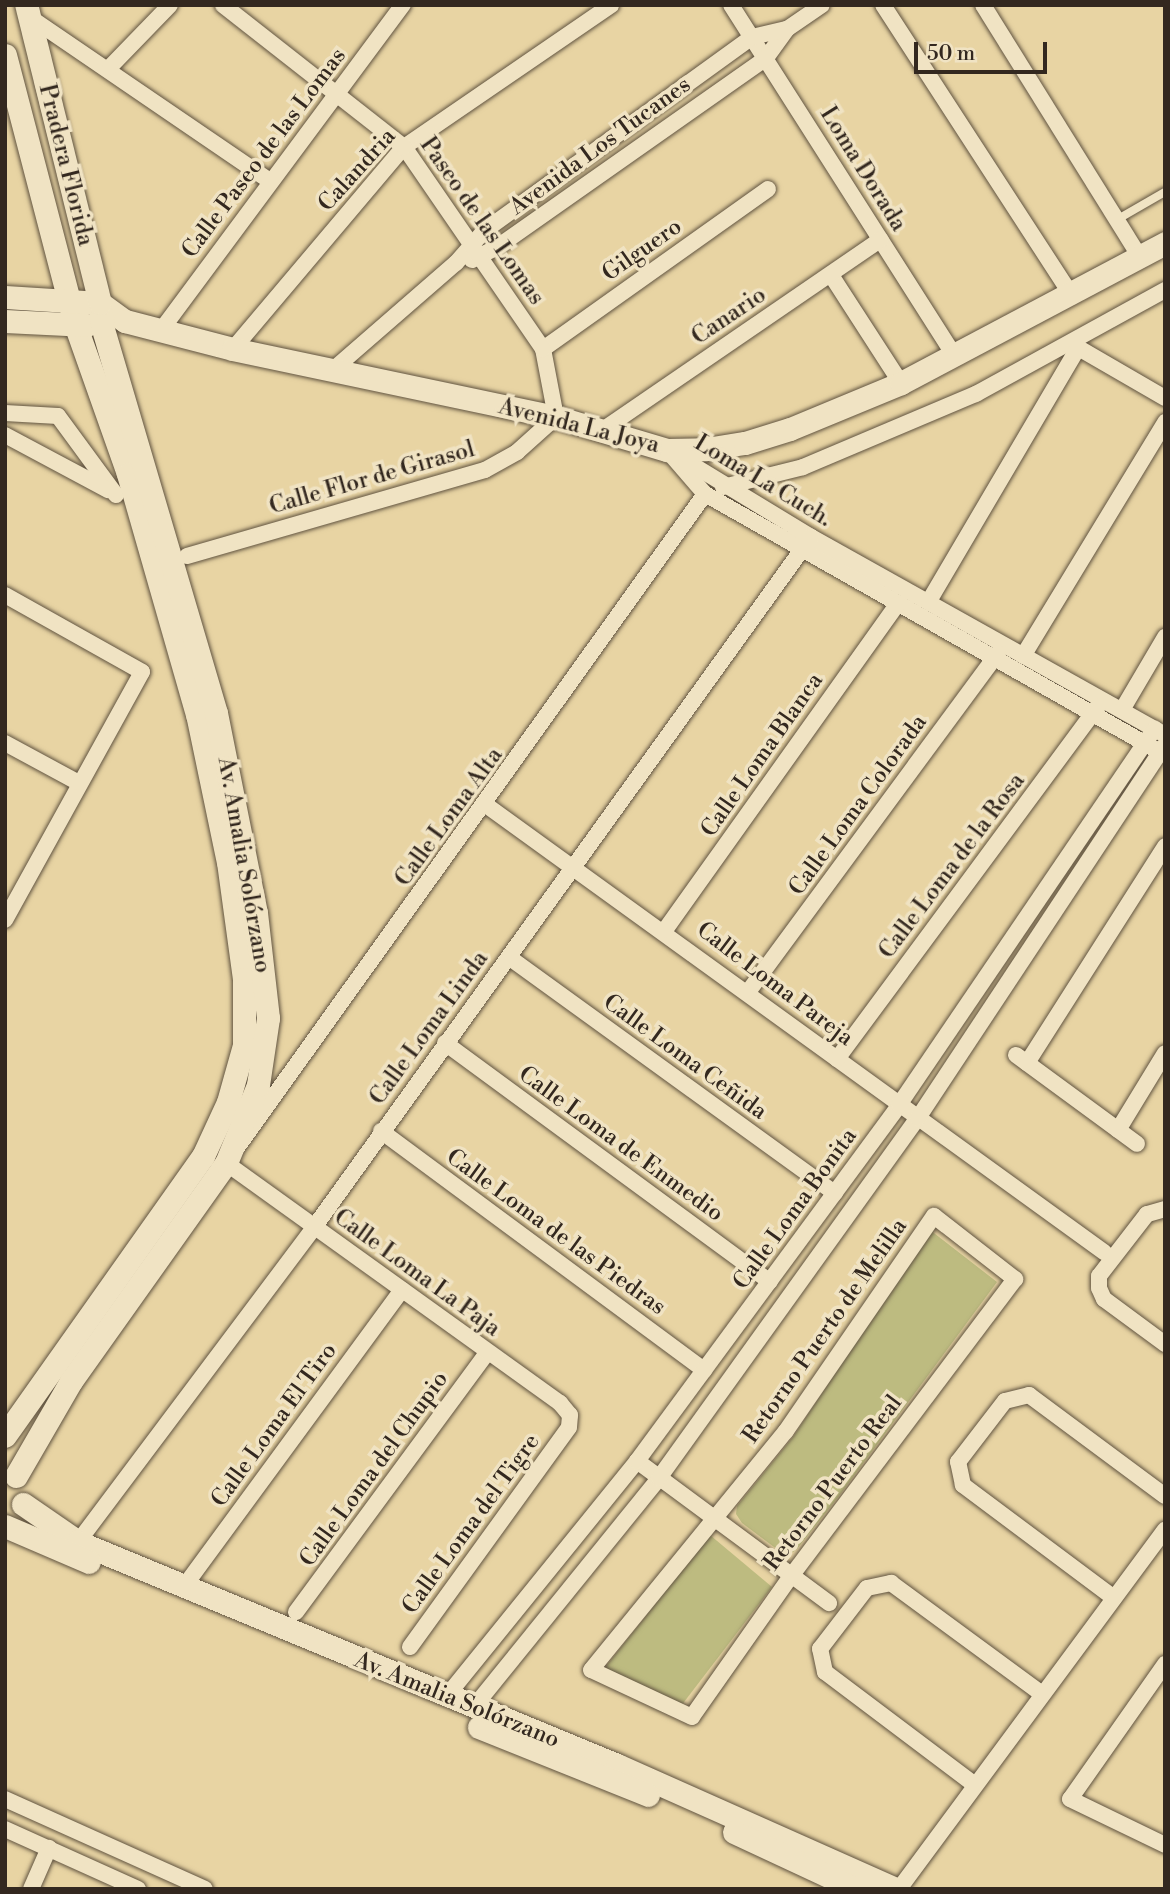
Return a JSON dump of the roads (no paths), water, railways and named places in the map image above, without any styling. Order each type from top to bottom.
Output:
[{"type":"main road","name":"Pradera Florida","points":[[27,10],[101,314]]},
{"type":"main road","name":"Pradera Florida","points":[[5,55],[75,324]]},
{"type":"main road","name":"Avenida La Joya","points":[[101,314],[233,349],[334,368],[556,417],[604,429],[667,450],[745,443],[901,383],[1165,243]]},
{"type":"main road","points":[[5,296],[68,300],[101,314]]},
{"type":"main road","points":[[5,321],[75,324],[101,314]]},
{"type":"main road","name":"Av. Amalia Solórzano","points":[[10,1473],[71,1381],[226,1163],[258,1085],[268,1018],[257,913],[216,713],[101,314]]},
{"type":"main road","name":"Av. Amalia Solórzano","points":[[5,1436],[204,1156],[228,1102],[244,1045],[244,979],[228,862],[197,714],[128,474],[75,324]]},
{"type":"main road","points":[[5,1525],[23,1504],[10,1473]]},
{"type":"main road","name":"Av. Amalia Solórzano","points":[[23,1504],[78,1542],[784,1836],[897,1889]]},
{"type":"main road","name":"Av. Amalia Solórzano","points":[[5,1525],[735,1832],[856,1889]]},
{"type":"street","points":[[110,67],[170,5]]},
{"type":"street","name":"Paseo de las Lomas","points":[[223,5],[404,147],[543,348],[556,417]]},
{"type":"street","name":"Calle Paseo de las Lomas","points":[[162,329],[403,5]]},
{"type":"street","name":"Calandria","points":[[233,349],[404,147],[611,5]]},
{"type":"street","name":"Loma Dorada","points":[[731,5],[955,356]]},
{"type":"street","points":[[752,37],[787,29],[822,5]]},
{"type":"street","points":[[883,5],[1071,295]]},
{"type":"street","points":[[983,5],[1140,257]]},
{"type":"street","points":[[27,10],[270,181]]},
{"type":"street","name":"Avenida Los Tucanes","points":[[456,263],[482,258],[766,58],[787,29]]},
{"type":"street","name":"Avenida Los Tucanes","points":[[334,368],[456,263],[470,242],[752,37]]},
{"type":"street","name":"Gilguero","points":[[543,348],[768,189]]},
{"type":"street","name":"Canario","points":[[604,429],[880,240]]},
{"type":"street","points":[[831,275],[901,383]]},
{"type":"street","points":[[705,494],[726,485],[803,467],[976,394],[1074,345],[1165,290]]},
{"type":"street","points":[[1074,345],[1165,398]]},
{"type":"street","points":[[929,601],[1074,345]]},
{"type":"street","points":[[5,413],[58,416],[116,495],[54,457],[5,435]]},
{"type":"street","name":"Calle Flor de Girasol","points":[[187,556],[485,470],[517,452],[556,417]]},
{"type":"street","points":[[1023,656],[1165,422]]},
{"type":"street","name":"Loma La Cuch.","points":[[667,450],[811,537],[1160,732]]},
{"type":"street","name":"Loma La Cuch.","points":[[667,450],[705,494],[801,552],[993,660],[1145,744],[1163,751]]},
{"type":"street","name":"Calle Loma Alta","points":[[226,1163],[486,804],[705,494]]},
{"type":"street","name":"Calle Loma Linda","points":[[78,1542],[316,1226],[381,1131],[510,958],[811,537]]},
{"type":"street","points":[[5,595],[142,672],[9,901],[5,920]]},
{"type":"street","name":"Calle Loma Blanca","points":[[665,930],[897,605]]},
{"type":"street","points":[[1122,710],[1165,637]]},
{"type":"street","name":"Calle Loma Colorada","points":[[748,992],[1003,645]]},
{"type":"street","name":"Calle Loma de la Rosa","points":[[837,1059],[1102,699]]},
{"type":"street","name":"Calle Loma Bonita","points":[[446,1697],[637,1461],[770,1282],[899,1105],[1145,744],[1160,732]]},
{"type":"street","points":[[5,743],[77,782]]},
{"type":"street","name":"Calle Loma Bonita","points":[[473,1708],[659,1478],[918,1118],[1163,751]]},
{"type":"street","name":"Calle Loma Pareja","points":[[486,804],[665,930],[899,1105],[1104,1252]]},
{"type":"street","points":[[1137,1144],[1021,1059],[1165,846]]},
{"type":"street","name":"Calle Loma Ceñida","points":[[510,958],[835,1193]]},
{"type":"street","name":"Calle Loma de Enmedio","points":[[445,1043],[770,1282]]},
{"type":"street","points":[[1118,1130],[1165,1053]]},
{"type":"street","name":"Calle Loma de las Piedras","points":[[381,1131],[704,1370]]},
{"type":"street","name":"Calle Loma La Paja","points":[[226,1163],[560,1403],[570,1415],[569,1427]]},
{"type":"street","points":[[1165,1209],[1147,1214],[1099,1276],[1099,1288],[1104,1299],[1165,1344]]},
{"type":"street","name":"Retorno Puerto de Melilla","points":[[713,1517],[786,1431],[934,1216],[1015,1279]]},
{"type":"street","name":"Retorno Puerto Real","points":[[713,1517],[591,1671],[692,1717],[791,1576],[1015,1279]]},
{"type":"street","name":"Calle Loma El Tiro","points":[[183,1588],[402,1290]]},
{"type":"street","name":"Calle Loma del Chupio","points":[[296,1612],[488,1352]]},
{"type":"street","points":[[1114,1598],[963,1485],[958,1462],[1005,1401],[1029,1395],[1165,1496]]},
{"type":"street","name":"Calle Loma del Tigre","points":[[410,1647],[569,1427]]},
{"type":"street","points":[[637,1461],[829,1603]]},
{"type":"street","points":[[897,1889],[1165,1530]]},
{"type":"street","points":[[975,1785],[825,1672],[820,1650],[867,1588],[891,1583],[1042,1695]]},
{"type":"street","points":[[1165,1664],[1070,1799],[1165,1845]]},
{"type":"street","points":[[5,1799],[205,1889]]},
{"type":"street","points":[[5,1829],[138,1889]]},
{"type":"street","points":[[32,1889],[49,1848]]},
{"type":"lane","points":[[1118,219],[1165,192]]}]
